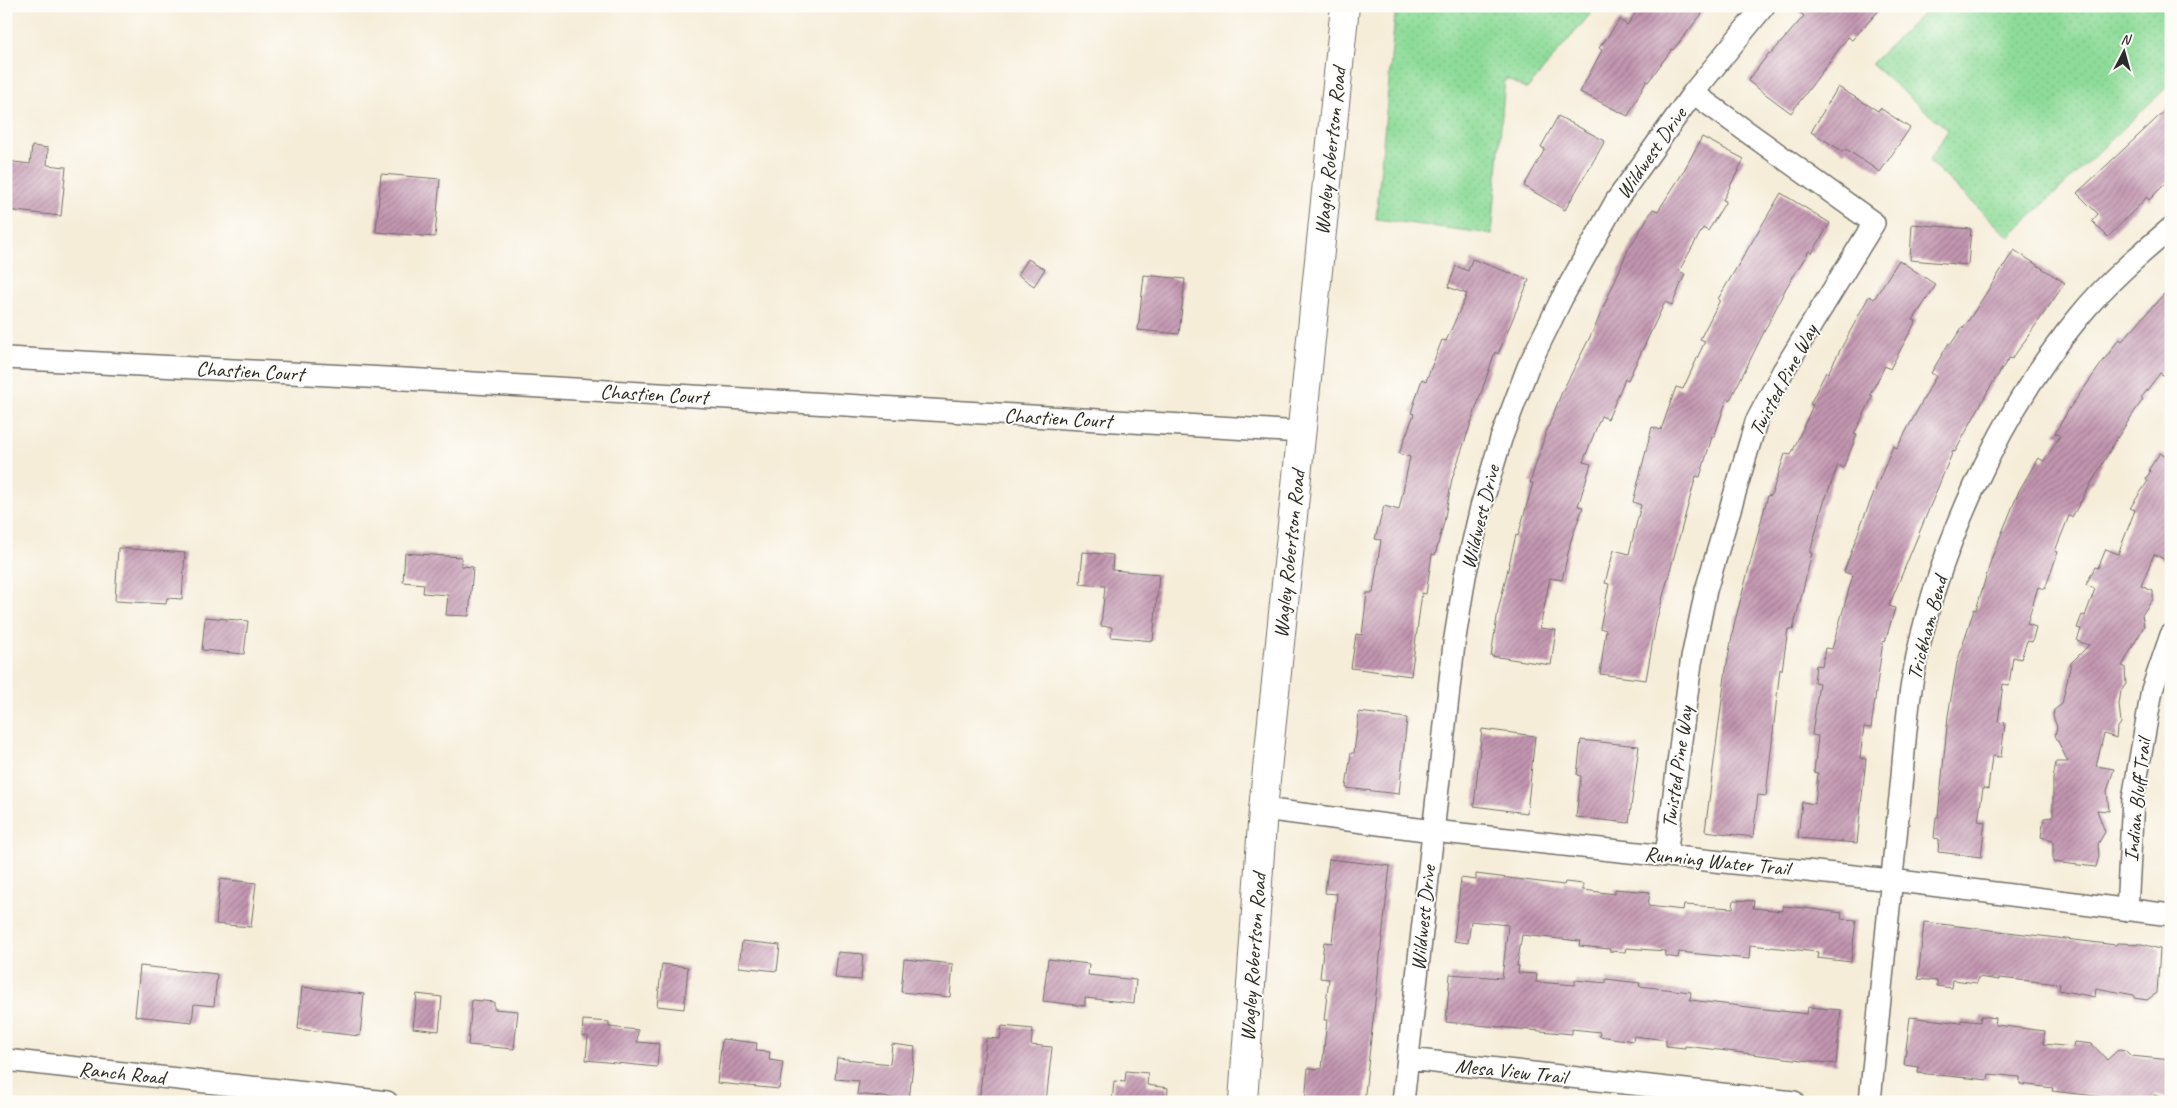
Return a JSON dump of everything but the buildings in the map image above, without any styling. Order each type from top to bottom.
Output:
[{"type":"street","name":"Wagley Robertson Road","points":[[1243,1102],[1263,809],[1345,6]]},
{"type":"street","name":"Wildwest Drive","points":[[1403,1102],[1454,644],[1465,576],[1481,507],[1501,439],[1528,367],[1562,298],[1616,201],[1693,93],[1764,6]]},
{"type":"street","name":"Twisted Pine Way","points":[[1666,856],[1691,662],[1706,590],[1756,422],[1783,371],[1874,223],[1693,93]]},
{"type":"street","name":"Trickham Bend","points":[[1870,1102],[1913,677],[1934,592],[1961,518],[1999,439],[2036,375],[2072,324],[2128,264],[2171,228]]},
{"type":"street","name":"Chastien Court","points":[[6,358],[423,380],[1302,432]]},
{"type":"street","name":"Indian Bluff Trail","points":[[2127,910],[2133,799],[2152,690],[2171,635]]},
{"type":"street","name":"Running Water Trail","points":[[1263,809],[1433,831],[1891,880],[2171,915]]},
{"type":"street","name":"Mesa View Trail","points":[[1408,1059],[1794,1102]]},
{"type":"street","name":"Ranch Road","points":[[6,1060],[387,1102]]},
{"type":"green space","points":[[1396,6],[1597,6],[1527,89],[1505,78],[1492,234],[1376,219]]},
{"type":"green space","points":[[1931,6],[2171,6],[2171,83],[2009,237],[1929,161],[1948,130],[1871,64]]}]
